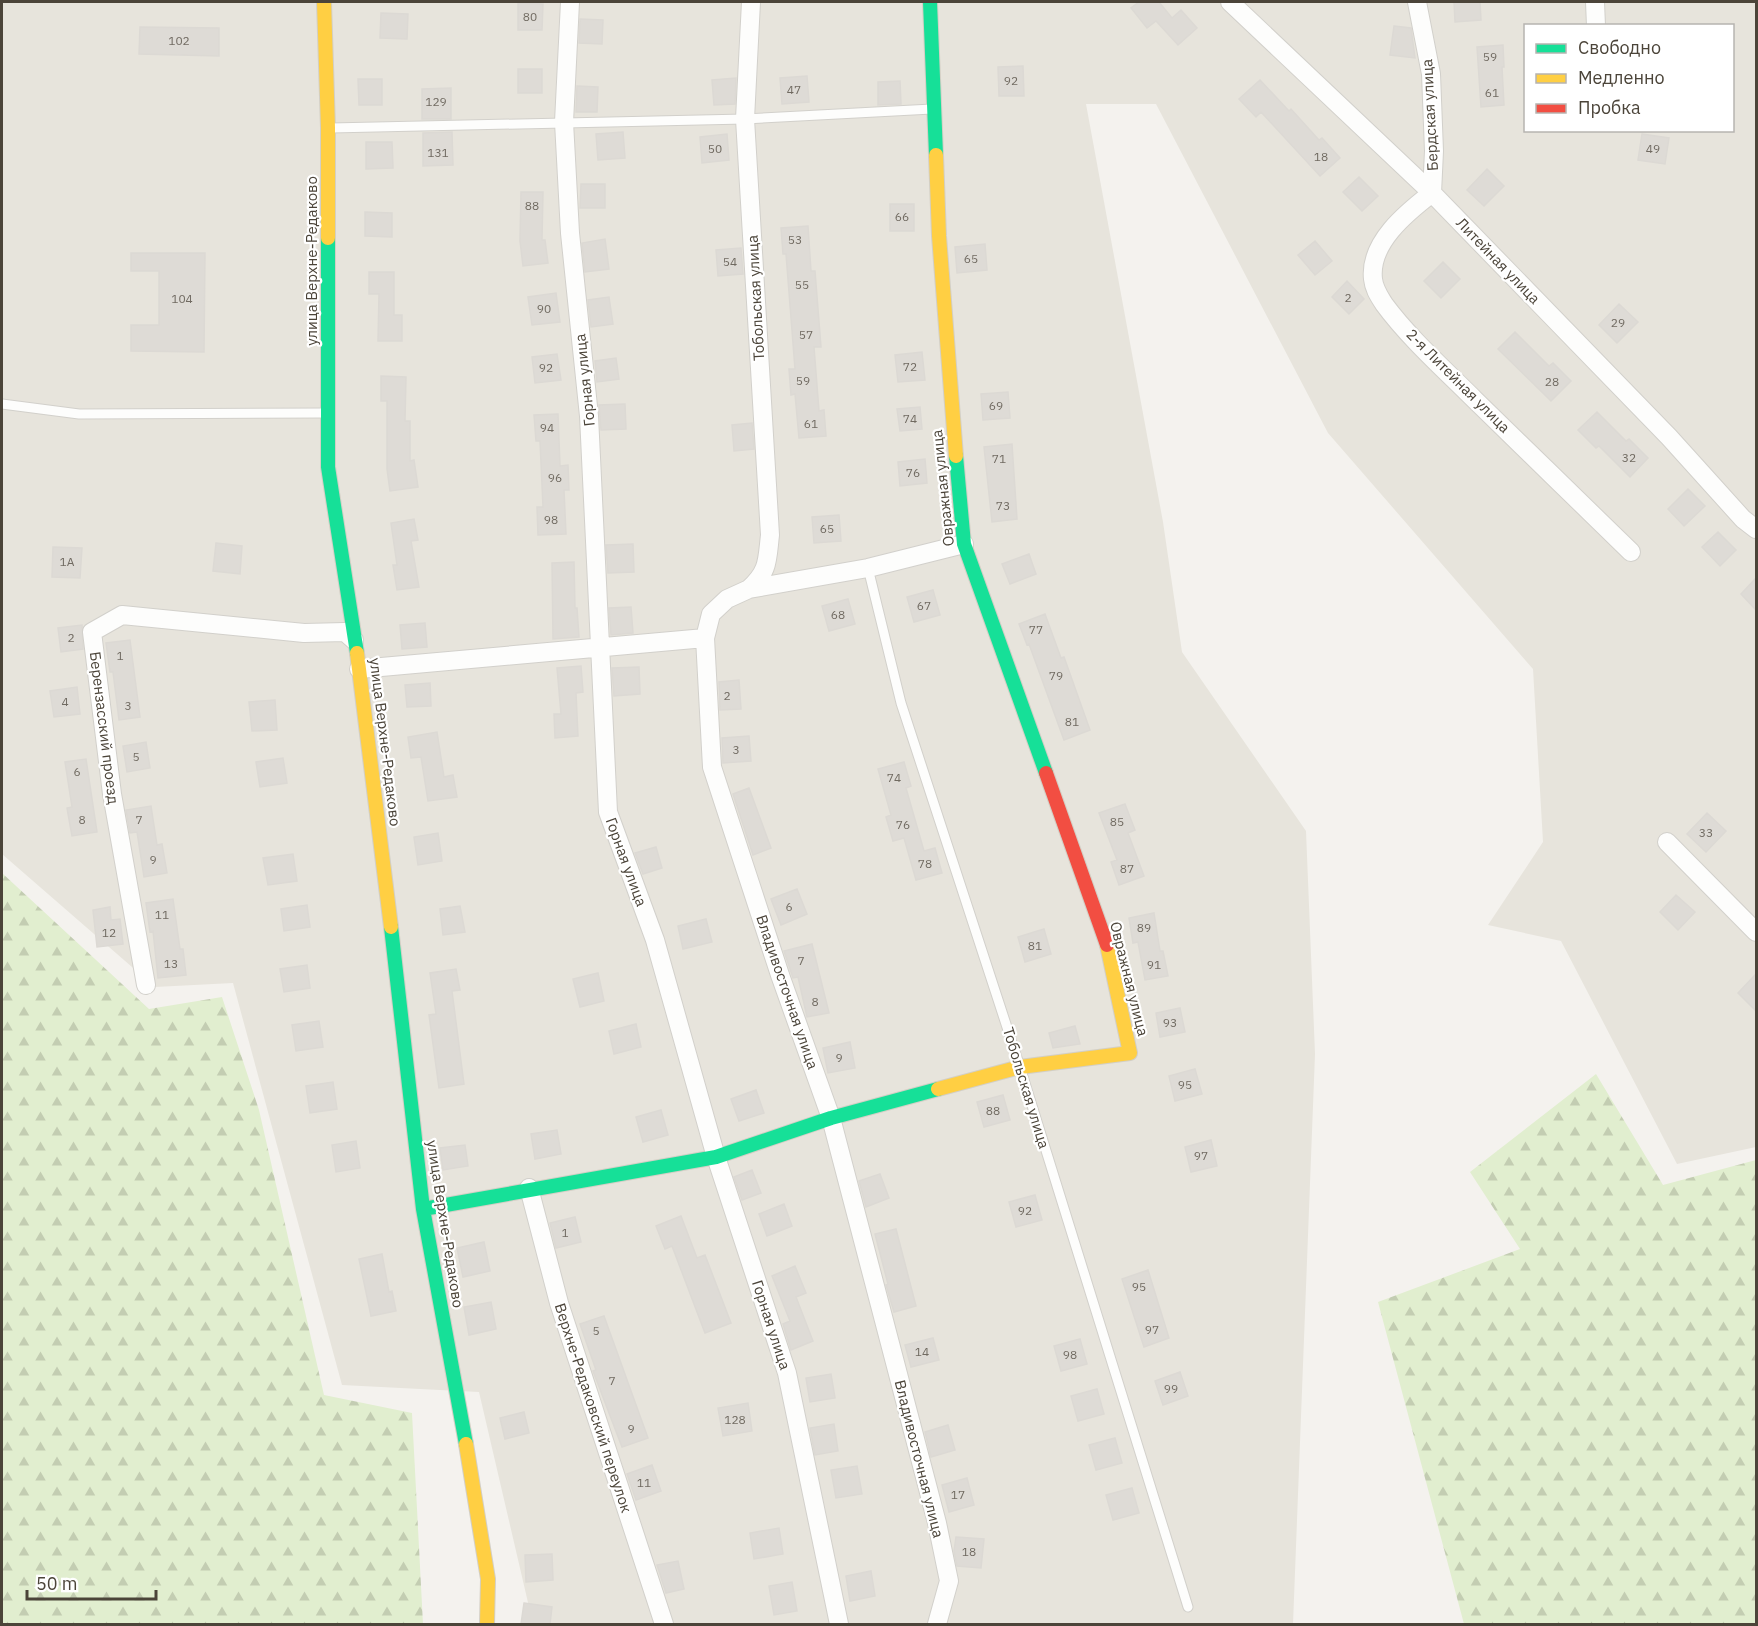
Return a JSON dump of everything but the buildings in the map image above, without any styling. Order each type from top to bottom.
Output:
[{"type":"street","name":"улица Верхне-Редаково","points":[[324,2],[328,128],[328,467],[359,669],[423,1209],[473,1482],[488,1579],[488,1624]]},
{"type":"street","name":"Горная улица","points":[[570,2],[564,122],[570,233],[589,416],[608,812],[655,940],[716,1157],[787,1373],[839,1624]]},
{"type":"street","name":"Тобольская улица","points":[[749,588],[761,577],[766,565],[770,535],[746,119],[751,2]]},
{"type":"street","name":"Овражная улица","points":[[930,2],[939,247],[964,544],[1107,945],[1130,1053],[1020,1067]]},
{"type":"street","name":"Литейная улица","points":[[1230,2],[1432,193],[1669,437],[1743,519],[1756,529]]},
{"type":"street","name":"Бердская улица","points":[[1417,2],[1431,74],[1434,151],[1432,193]]},
{"type":"street","points":[[1595,2],[1596,24]]},
{"type":"street","name":"2-я Литейная улица","points":[[1432,193],[1409,211],[1390,233],[1375,258],[1373,278],[1376,291],[1408,331],[1456,381],[1631,552]]},
{"type":"street","name":"Владивосточная улица","points":[[937,1624],[949,1581],[937,1523],[831,1118],[780,975],[712,767],[705,638],[711,614],[727,598],[749,588],[868,568],[964,544]]},
{"type":"street","name":"Берензасский проезд","points":[[146,985],[112,794],[92,632],[122,615],[304,633],[345,632],[354,639]]},
{"type":"street","points":[[359,669],[705,638]]},
{"type":"street","points":[[1667,842],[1756,932]]},
{"type":"street","points":[[423,1209],[529,1188],[716,1157],[831,1118],[1020,1067]]},
{"type":"street","name":"Верхне-Редаковский переулок","points":[[529,1188],[559,1303],[664,1624]]},
{"type":"lane","points":[[328,128],[746,119],[933,109]]},
{"type":"lane","points":[[2,405],[80,414],[328,413]]},
{"type":"lane","name":"Тобольская улица","points":[[868,568],[901,703],[1020,1067],[1188,1607]]},
{"type":"shaded area","points":[[2,2],[1756,2],[1756,1147],[1677,1164],[1561,941],[1488,925],[1543,842],[1533,669],[1328,433],[1156,104],[1086,104],[1163,522],[1182,652],[1306,831],[1315,1054],[1293,1624],[533,1624],[479,1392],[342,1385],[233,983],[155,987],[2,854]]},
{"type":"green space","points":[[2,873],[149,1009],[222,997],[259,1110],[324,1395],[412,1413],[423,1624],[2,1624]]},
{"type":"green space","points":[[1596,1074],[1663,1185],[1756,1160],[1756,1624],[1464,1624],[1378,1302],[1520,1249],[1470,1172]]},
{"type":"traffic: fast","points":[[930,2],[936,155]]},
{"type":"traffic: fast","points":[[328,238],[328,467],[357,653]]},
{"type":"traffic: fast","points":[[956,456],[964,544],[1046,773]]},
{"type":"traffic: fast","points":[[391,927],[423,1209],[466,1444]]},
{"type":"traffic: fast","points":[[423,1209],[716,1157],[831,1118],[938,1089]]},
{"type":"traffic: slow","points":[[324,2],[328,128],[328,238]]},
{"type":"traffic: slow","points":[[936,155],[939,236],[956,456]]},
{"type":"traffic: slow","points":[[357,653],[391,927]]},
{"type":"traffic: slow","points":[[938,1089],[1020,1067],[1130,1053],[1107,945]]},
{"type":"traffic: slow","points":[[466,1444],[488,1579],[487,1624]]},
{"type":"traffic: jam","points":[[1046,773],[1107,945]]}]
